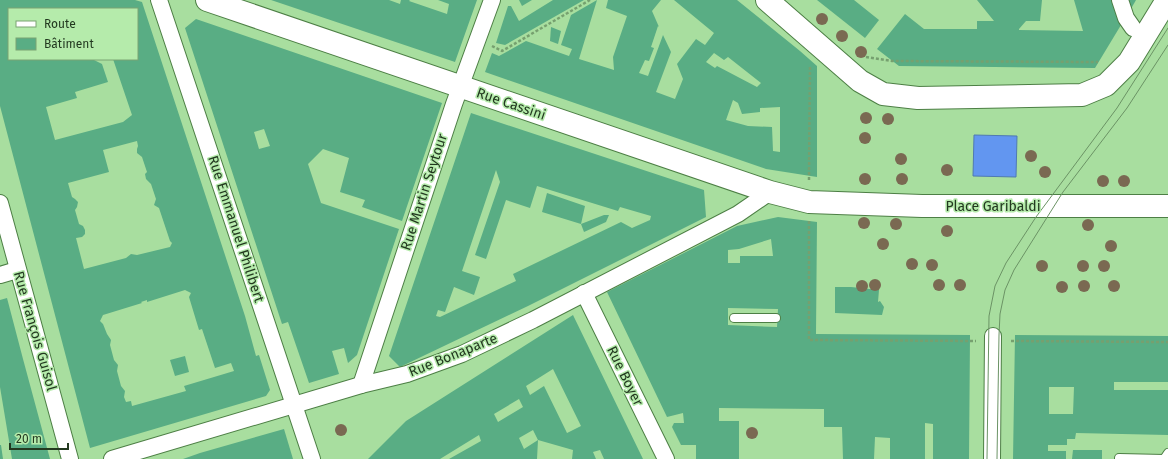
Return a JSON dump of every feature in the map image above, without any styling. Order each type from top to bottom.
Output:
[{"type":"main road","name":"Rue Cassini","points":[[207,0],[795,200],[813,212]]},
{"type":"main road","points":[[767,0],[819,56],[883,94],[918,98],[1082,95],[1106,84],[1129,62],[1167,0]]},
{"type":"main road","name":"Place Garibaldi","points":[[813,212],[922,206],[1168,206]]},
{"type":"street","name":"Rue Emmanuel Philibert","points":[[159,0],[312,459]]},
{"type":"street","name":"Rue Martin Seytour","points":[[361,386],[460,86],[492,0]]},
{"type":"street","points":[[1120,0],[1126,18],[1133,28]]},
{"type":"street","name":"Rue Bonaparte","points":[[112,459],[295,405],[407,374],[462,354],[533,320],[738,214],[770,192]]},
{"type":"street","name":"Rue François Guisol","points":[[0,203],[70,459]]},
{"type":"street","points":[[0,275],[18,270]]},
{"type":"street","name":"Rue Boyer","points":[[584,293],[666,459]]},
{"type":"street","points":[[992,459],[993,336]]},
{"type":"lane","points":[[734,318],[776,318]]},
{"type":"lane","points":[[1119,458],[1164,458],[1168,453]]},
{"type":"path","points":[[478,40],[502,51],[590,0]]},
{"type":"path","points":[[809,176],[819,56]]},
{"type":"path","points":[[892,61],[1099,62]]},
{"type":"path","points":[[813,212],[809,340],[970,341]]},
{"type":"path","points":[[1015,341],[1168,342]]},
{"type":"water","points":[[974,135],[1017,136],[1016,177],[973,176]]},
{"type":"building","points":[[0,0],[135,0],[142,2],[245,316],[256,356],[259,355],[270,390],[266,396],[90,448],[0,106]],"holes":[[[8,8],[138,8],[138,60],[113,60],[132,115],[123,122],[55,140],[46,107],[77,98],[75,92],[108,82],[102,64],[94,60],[8,60]],[[137,141],[137,153],[142,157],[147,172],[145,174],[146,179],[151,184],[156,199],[154,205],[159,208],[172,243],[170,247],[137,255],[131,254],[126,258],[84,269],[76,238],[82,237],[85,234],[85,230],[83,226],[79,224],[75,210],[78,202],[72,197],[68,183],[109,172],[103,150]],[[185,290],[191,293],[189,297],[199,330],[202,329],[215,368],[231,363],[234,371],[184,386],[186,391],[132,406],[131,401],[126,402],[124,397],[125,391],[121,386],[117,371],[118,365],[114,360],[110,345],[111,340],[100,321],[103,315],[142,303],[141,302],[147,300],[147,302]]]},
{"type":"building","points":[[271,0],[389,0],[400,4],[401,0],[410,0],[409,1],[447,14],[449,4],[438,0],[477,0],[455,62]]},
{"type":"building","points":[[519,0],[532,0],[522,6]]},
{"type":"building","points":[[553,0],[584,0],[505,45],[496,43],[508,6],[511,6],[519,21]]},
{"type":"building","points":[[597,0],[579,59],[614,70],[613,57],[627,16],[606,8],[608,0],[661,0],[652,11],[659,27],[658,26],[651,47],[654,48],[649,61],[645,60],[639,73],[648,76],[663,35],[671,52],[656,92],[675,99],[683,79],[677,64],[696,39],[705,45],[714,33],[674,0],[737,0],[817,66],[817,177],[766,169],[485,72],[492,53],[499,56],[526,41],[569,56],[572,49],[561,45],[571,15]],"holes":[[[714,53],[724,60],[728,57],[761,83],[757,87],[717,66],[715,68],[706,62]],[[733,100],[738,103],[742,114],[760,112],[760,108],[780,107],[780,152],[773,151],[772,127],[748,126],[726,120]]]},
{"type":"building","points":[[817,0],[854,0],[879,20],[865,38]]},
{"type":"building","points":[[977,0],[1042,0],[1040,21],[1026,21],[1019,30],[1083,31],[1074,0],[1115,0],[1121,25],[1095,68],[899,66],[877,49],[905,14],[924,29],[977,29],[977,21],[994,21]]},
{"type":"building","points":[[1124,0],[1136,0],[1128,14]]},
{"type":"building","points":[[196,19],[442,103],[402,221],[362,207],[365,200],[340,192],[349,158],[323,149],[308,164],[321,203],[399,229],[357,355],[348,363],[344,348],[332,351],[339,374],[309,383],[288,322],[282,324],[185,28]],"holes":[[[264,129],[270,146],[259,149],[254,132]]]},
{"type":"building","points":[[551,27],[561,31],[558,44],[550,41]]},
{"type":"building","points":[[471,113],[704,190],[706,217],[528,306],[400,367],[389,356]],"holes":[[[496,170],[500,182],[475,255],[486,259],[506,200],[530,208],[537,186],[618,211],[620,207],[651,216],[650,220],[632,228],[621,222],[513,274],[516,281],[440,317],[436,316],[438,310],[445,312],[454,287],[474,295],[480,277],[462,271]]]},
{"type":"building","points":[[547,193],[585,206],[581,224],[542,212]]},
{"type":"building","points":[[604,215],[609,215],[606,222],[584,232],[581,224]]},
{"type":"building","points":[[778,217],[817,222],[816,334],[970,335],[969,459],[933,459],[933,424],[925,423],[925,459],[890,459],[890,438],[875,437],[874,459],[843,459],[842,427],[824,427],[824,409],[719,408],[719,421],[739,421],[739,459],[696,459],[696,445],[681,445],[672,427],[674,423],[684,423],[683,413],[667,417],[607,292],[737,226]],"holes":[[[771,239],[773,256],[740,256],[740,263],[728,263],[728,250],[739,249]],[[728,308],[778,309],[777,327],[728,325]]]},
{"type":"building","points":[[835,287],[879,290],[878,302],[880,301],[884,307],[882,315],[835,313]]},
{"type":"building","points":[[7,298],[50,459],[12,459],[0,387],[0,300]]},
{"type":"building","points":[[573,315],[643,459],[604,459],[600,450],[593,452],[596,459],[572,459],[573,450],[538,440],[537,459],[449,459],[481,441],[479,435],[440,459],[368,459],[406,421]],"holes":[[[553,369],[581,426],[567,433],[544,386],[530,395],[526,386]],[[519,399],[523,407],[498,422],[494,414]],[[533,430],[538,440],[524,449],[519,438]]]},
{"type":"building","points":[[1015,335],[1168,336],[1168,382],[1114,382],[1114,390],[1168,390],[1168,435],[1076,433],[1075,439],[1067,439],[1067,445],[1048,445],[1048,451],[1066,451],[1066,459],[1013,459]],"holes":[[[1049,387],[1074,387],[1073,414],[1049,414]]]},
{"type":"building","points":[[185,356],[189,372],[175,376],[170,360]]},
{"type":"building","points":[[284,429],[293,459],[183,459],[200,453]]},
{"type":"building","points":[[1,445],[3,459],[0,459]]},
{"type":"building","points":[[1073,450],[1102,450],[1102,459],[1072,459]]},
{"type":"tram line","points":[[987,459],[989,316],[995,286],[1006,263],[1036,217],[1117,108],[1168,28]]},
{"type":"tram line","points":[[997,459],[999,335],[1000,314],[1005,290],[1014,270],[1063,192],[1127,108],[1168,45]]}]
